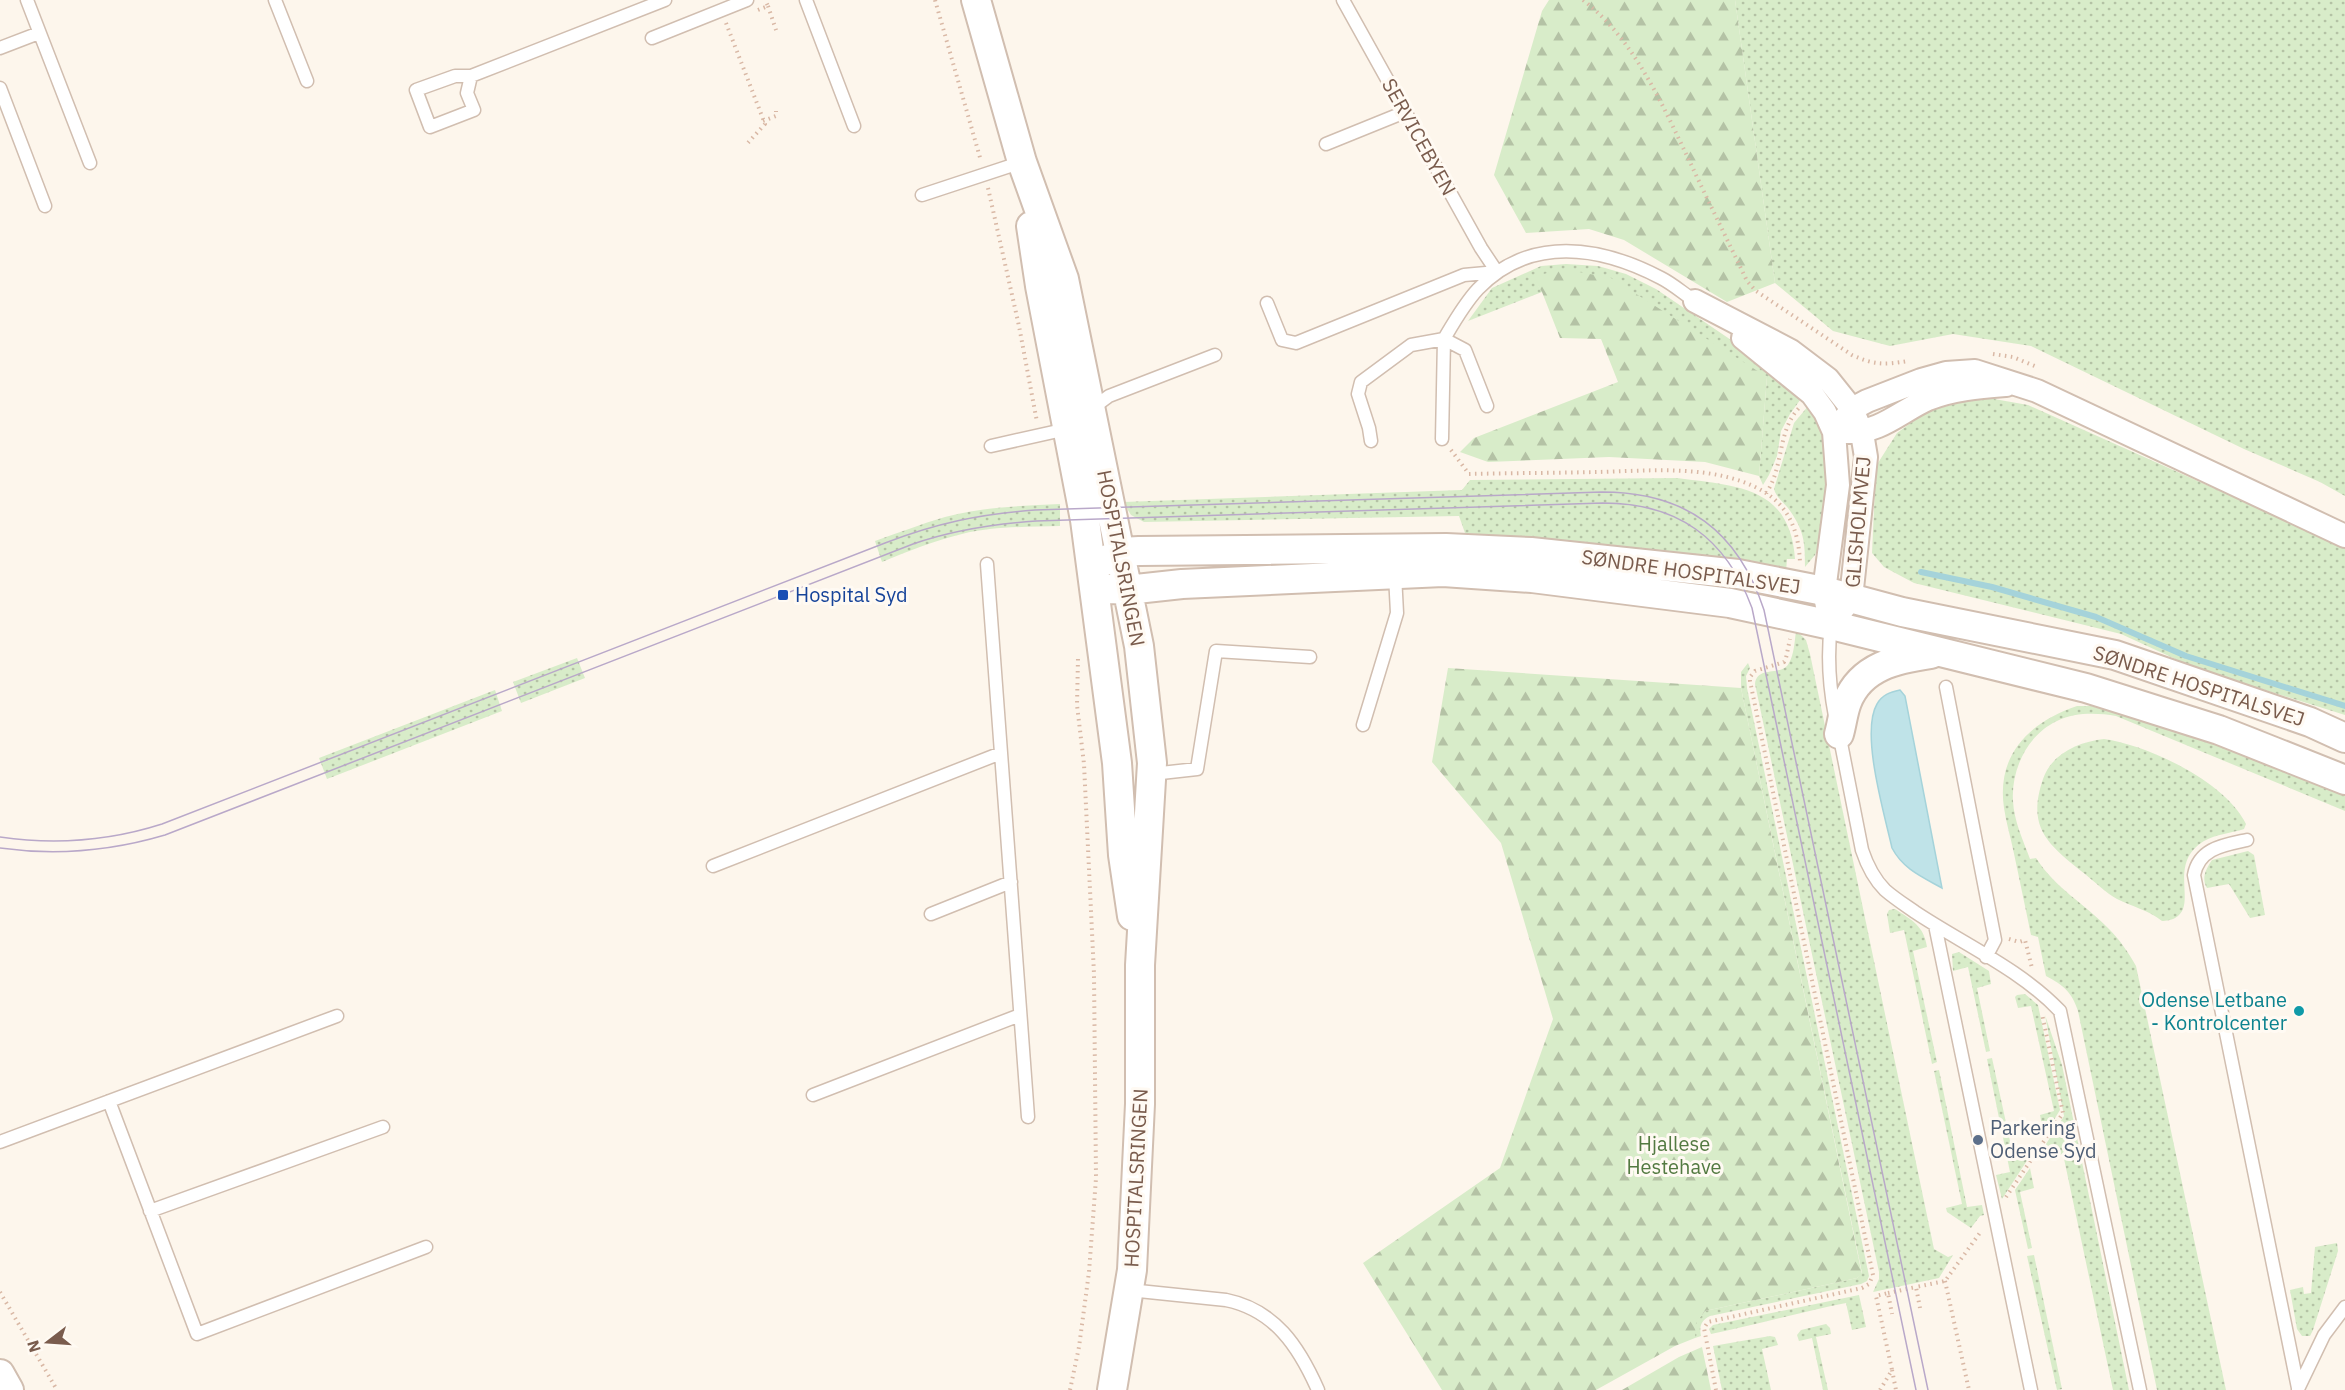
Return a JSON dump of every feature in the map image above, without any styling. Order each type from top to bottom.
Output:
[{"type":"street","points":[[976,0],[1022,162],[1064,279],[1070,423]]},
{"type":"street","points":[[1022,162],[1047,319],[1070,423],[1103,552],[1111,570],[1148,855]]},
{"type":"street","points":[[1695,301],[1782,368],[1820,386],[1852,409]]},
{"type":"street","name":"GLISHOLMVEJ","points":[[1852,409],[1862,433],[1866,457],[1851,598],[1831,626],[1811,588],[1839,485],[1834,432],[1852,409],[1895,389],[1946,373],[1975,371],[2037,391],[2345,536]]},
{"type":"street","name":"GLISHOLMVEJ","points":[[1834,432],[1862,433],[1879,427],[1929,399],[1952,391],[2015,384]]},
{"type":"street","points":[[1820,386],[1825,412],[1834,432]]},
{"type":"street","name":"SØNDRE HOSPITALSVEJ","points":[[1111,570],[1182,584],[1393,558],[1446,548],[1530,552],[1738,574],[1811,588],[1902,612],[2115,655],[2310,722],[2345,738]]},
{"type":"street","name":"SØNDRE HOSPITALSVEJ","points":[[1111,570],[1167,550],[1393,558],[1443,572],[1532,578],[1730,603],[1944,652],[2086,688],[2218,730],[2345,780]]},
{"type":"street","name":"HOSPITALSRINGEN","points":[[1111,570],[1139,646],[1152,774],[1140,965],[1140,1113],[1132,1270],[1112,1390]]},
{"type":"street","name":"HOSPITALSRINGEN","points":[[1111,570],[1117,763],[1123,855],[1140,965]]},
{"type":"street","points":[[1839,734],[1847,702],[1855,687],[1866,675],[1881,665],[1902,658],[1944,652]]},
{"type":"street","points":[[2310,722],[2345,733]]},
{"type":"street","points":[[0,1374],[9,1390]]},
{"type":"lane","points":[[27,0],[90,163]]},
{"type":"lane","points":[[275,0],[307,81]]},
{"type":"lane","points":[[471,76],[467,93],[474,110],[430,127],[416,90],[455,76],[471,76],[664,0]]},
{"type":"lane","points":[[652,38],[747,0]]},
{"type":"lane","points":[[806,0],[854,126]]},
{"type":"lane","name":"SERVICEBYEN","points":[[1343,0],[1475,237],[1497,272]]},
{"type":"lane","points":[[0,48],[39,33]]},
{"type":"lane","points":[[0,88],[45,206]]},
{"type":"lane","points":[[1326,144],[1405,112]]},
{"type":"lane","points":[[922,195],[1022,162]]},
{"type":"lane","points":[[1442,439],[1444,339],[1477,290],[1497,272],[1526,257],[1567,250],[1612,256],[1662,278],[1695,301]]},
{"type":"lane","points":[[1267,303],[1282,340],[1296,343],[1464,275],[1497,272]]},
{"type":"lane","points":[[1371,441],[1358,394],[1361,382],[1411,345],[1444,339],[1465,350],[1487,406]]},
{"type":"lane","points":[[991,446],[1070,423],[1109,396],[1215,355]]},
{"type":"lane","points":[[1363,725],[1397,613],[1393,558]]},
{"type":"lane","points":[[987,564],[1028,1117]]},
{"type":"lane","points":[[1831,626],[1828,651],[1829,686],[1866,862],[1886,891],[1935,925],[2037,989],[2060,1011],[2140,1390]]},
{"type":"lane","points":[[1152,774],[1197,769],[1216,651],[1310,657]]},
{"type":"lane","points":[[1947,687],[1995,940],[1986,957]]},
{"type":"lane","points":[[713,866],[1001,753]]},
{"type":"lane","points":[[2247,840],[2216,847],[2205,854],[2194,875],[2298,1389]]},
{"type":"lane","points":[[931,914],[1011,882]]},
{"type":"lane","points":[[1935,925],[2031,1390]]},
{"type":"lane","points":[[813,1095],[1020,1015]]},
{"type":"lane","points":[[0,1142],[337,1016]]},
{"type":"lane","points":[[109,1101],[197,1334],[426,1247]]},
{"type":"lane","points":[[150,1210],[382,1127]]},
{"type":"lane","points":[[1129,1290],[1226,1300],[1242,1303],[1262,1313],[1284,1331],[1305,1360],[1318,1390]]},
{"type":"lane","points":[[2298,1389],[2324,1335],[2345,1307]]},
{"type":"path","points":[[765,0],[777,33]]},
{"type":"path","points":[[935,0],[985,173],[1019,326],[1037,423],[1070,423]]},
{"type":"path","points":[[1583,0],[1603,15],[1634,57],[1668,116],[1747,281],[1755,291],[1852,355],[1883,365],[1917,360]]},
{"type":"path","points":[[757,10],[768,6]]},
{"type":"path","points":[[736,19],[725,23],[765,124],[746,145]]},
{"type":"path","points":[[735,48],[742,46]]},
{"type":"path","points":[[763,121],[776,116],[776,111]]},
{"type":"path","points":[[1992,353],[2013,357],[2046,371]]},
{"type":"path","points":[[1766,493],[1778,467],[1789,424],[1796,412],[1852,355]]},
{"type":"path","points":[[1442,439],[1469,474],[1687,470],[1738,480],[1766,493],[1778,503],[1794,526],[1799,544],[1800,566],[1811,588]]},
{"type":"path","points":[[1716,1390],[1704,1328],[1708,1322],[1862,1288],[1869,1284],[1874,1275],[1750,681],[1755,670],[1780,664],[1786,658],[1793,616]]},
{"type":"path","points":[[1070,1390],[1079,1347],[1089,1272],[1096,1178],[1094,974],[1083,764],[1077,705],[1078,652]]},
{"type":"path","points":[[1896,1390],[1876,1296],[1946,1281],[2038,1153],[2062,1113],[2025,940],[2019,942],[1994,934]]},
{"type":"path","points":[[1946,1281],[1969,1390]]},
{"type":"path","points":[[1916,1287],[1920,1308]]},
{"type":"path","points":[[0,1292],[57,1390]]},
{"type":"path","points":[[1888,1293],[1892,1314]]},
{"type":"path","points":[[1880,1390],[1892,1370]]},
{"type":"green space","points":[[1549,0],[1735,0],[1775,283],[1727,302],[1624,240],[1589,229],[1526,233],[1494,175],[1542,11]]},
{"type":"green space","points":[[1735,0],[2345,0],[2345,496],[2320,482],[2244,449],[2031,346],[1953,334],[1890,346],[1833,331],[1775,283]]},
{"type":"green space","points":[[1566,264],[1598,266],[1626,274],[1656,289],[1781,374],[1803,396],[1781,431],[1777,456],[1763,485],[1759,476],[1767,377],[1533,277],[1542,292],[1468,321],[1492,288],[1541,266]]},
{"type":"green space","points":[[1563,269],[1611,278],[1767,377],[1759,476],[1705,462],[1609,457],[1488,462],[1460,452],[1474,438],[1618,382],[1601,339],[1560,338],[1542,292],[1532,277]]},
{"type":"green space","points":[[1983,397],[2028,405],[2345,547],[2345,715],[2195,668],[2121,634],[1914,583],[1884,567],[1872,553],[1876,466],[1897,433],[1927,411]]},
{"type":"green space","points":[[1809,405],[1823,437],[1828,475],[1820,542],[1815,555],[1805,567],[1804,543],[1800,529],[1774,489],[1794,423]]},
{"type":"green space","points":[[1677,478],[1739,488],[1771,503],[1783,516],[1791,535],[1795,559],[1787,559],[1786,572],[1634,548],[1465,533],[1459,516],[1144,522],[1131,515],[1123,502],[1462,490],[1470,480]]},
{"type":"green space","points":[[1060,504],[1060,526],[1011,527],[974,531],[931,543],[882,562],[875,541],[945,517],[973,511]]},
{"type":"green space","points":[[1796,630],[1806,640],[1810,654],[1934,1249],[1948,1257],[1953,1255],[1939,1278],[1873,1292],[1879,1279],[1879,1272],[1755,684],[1760,675],[1786,667],[1791,660]]},
{"type":"green space","points":[[577,658],[585,678],[521,703],[513,682]]},
{"type":"green space","points":[[1748,663],[1750,668],[1746,676],[1747,688],[1869,1276],[1867,1281],[1861,1284],[1710,1316],[1701,1324],[1701,1336],[1695,1338],[1695,1323],[1705,1311],[1857,1278],[1862,1273],[1741,688],[1741,672]]},
{"type":"green space","name":"Hjallese Hestehave","points":[[1448,668],[1741,688],[1862,1274],[1857,1278],[1705,1311],[1696,1323],[1695,1338],[1675,1346],[1596,1390],[1442,1390],[1363,1263],[1500,1168],[1553,1019],[1501,843],[1432,762]]},
{"type":"green space","points":[[495,690],[502,711],[327,779],[319,758]]},
{"type":"green space","points":[[2077,706],[2091,706],[2116,713],[2119,708],[2345,787],[2345,811],[2116,716],[2094,714],[2072,716],[2046,727],[2029,744],[2015,777],[2013,801],[2015,816],[2030,859],[2036,858],[2052,879],[2117,937],[2136,966],[2226,1390],[2157,1390],[2078,1011],[2066,990],[2046,976],[2038,937],[2031,935],[2004,808],[2005,772],[2011,756],[2031,731],[2045,721]]},
{"type":"green space","points":[[2104,739],[2142,749],[2184,768],[2222,794],[2246,824],[2244,829],[2204,841],[2193,850],[2184,872],[2182,912],[2175,918],[2162,921],[2109,894],[2051,844],[2039,823],[2038,796],[2043,779],[2053,762],[2076,746]]},
{"type":"green space","points":[[2248,851],[2254,855],[2265,915],[2250,918],[2229,884],[2207,888],[2204,881],[2206,870],[2212,860]]},
{"type":"green space","points":[[1895,909],[1916,924],[1923,934],[1927,947],[1913,951],[1937,1062],[1932,1064],[1904,930],[1890,933],[1887,914],[1889,910]]},
{"type":"green space","points":[[1959,952],[1989,971],[1991,984],[1977,988],[1990,1051],[1986,1052],[1968,967],[1953,971],[1952,954]]},
{"type":"green space","points":[[2025,994],[2038,1005],[2060,1110],[2044,1136],[2040,1115],[2054,1111],[2031,1006],[2018,1008],[2015,997]]},
{"type":"green space","points":[[2045,1015],[2062,1065],[2129,1390],[2113,1390],[2063,1154],[2049,1158],[2046,1144],[2064,1116]]},
{"type":"green space","points":[[1992,1058],[2013,1155],[2027,1153],[2028,1159],[2002,1199],[1996,1175],[2010,1172],[1987,1059]]},
{"type":"green space","points":[[1939,1070],[1967,1207],[1982,1205],[1984,1215],[1980,1216],[1971,1228],[1947,1212],[1946,1208],[1962,1204],[1934,1071]]},
{"type":"green space","points":[[2030,1168],[2034,1188],[2020,1192],[2032,1248],[2028,1249],[2015,1190]]},
{"type":"green space","points":[[2337,1243],[2338,1251],[2313,1330],[2310,1336],[2302,1336],[2297,1329],[2290,1290],[2303,1287],[2304,1294],[2311,1293],[2315,1247]]},
{"type":"green space","points":[[2034,1255],[2062,1389],[2057,1390],[2027,1256]]},
{"type":"green space","points":[[1859,1295],[1866,1327],[1852,1330],[1846,1303],[1711,1334],[1709,1329],[1713,1325]]},
{"type":"green space","points":[[1826,1324],[1831,1334],[1816,1337],[1828,1390],[1823,1390],[1812,1338],[1799,1341],[1797,1335],[1801,1330]]},
{"type":"green space","points":[[1775,1337],[1778,1345],[1762,1349],[1771,1390],[1722,1390],[1713,1346]]},
{"type":"green space","points":[[1702,1347],[1711,1390],[1622,1390],[1679,1357]]},
{"type":"water","points":[[1900,690],[1905,696],[1942,888],[1914,872],[1896,855],[1892,848],[1880,796],[1872,754],[1872,717],[1881,698]]},
{"type":"waterway","points":[[1921,572],[1992,587],[2096,617],[2186,656],[2345,706]]},
{"type":"tram line","points":[[0,837],[41,841],[82,840],[102,838],[162,824],[885,543],[959,520],[1035,510],[1602,492],[1659,499],[1705,521],[1723,538],[1740,558],[1764,610],[1928,1390]]},
{"type":"tram line","points":[[0,848],[63,852],[124,845],[165,835],[913,544],[958,531],[1036,521],[1603,503],[1654,510],[1696,529],[1713,544],[1741,583],[1752,608],[1916,1390]]},
{"type":"place","name":"Hospital Syd","points":[[783,595]]},
{"type":"place","name":"Odense Letbane - Kontrolcenter","points":[[2299,1011]]},
{"type":"place","name":"Parkering Odense Syd","points":[[1978,1140]]}]
